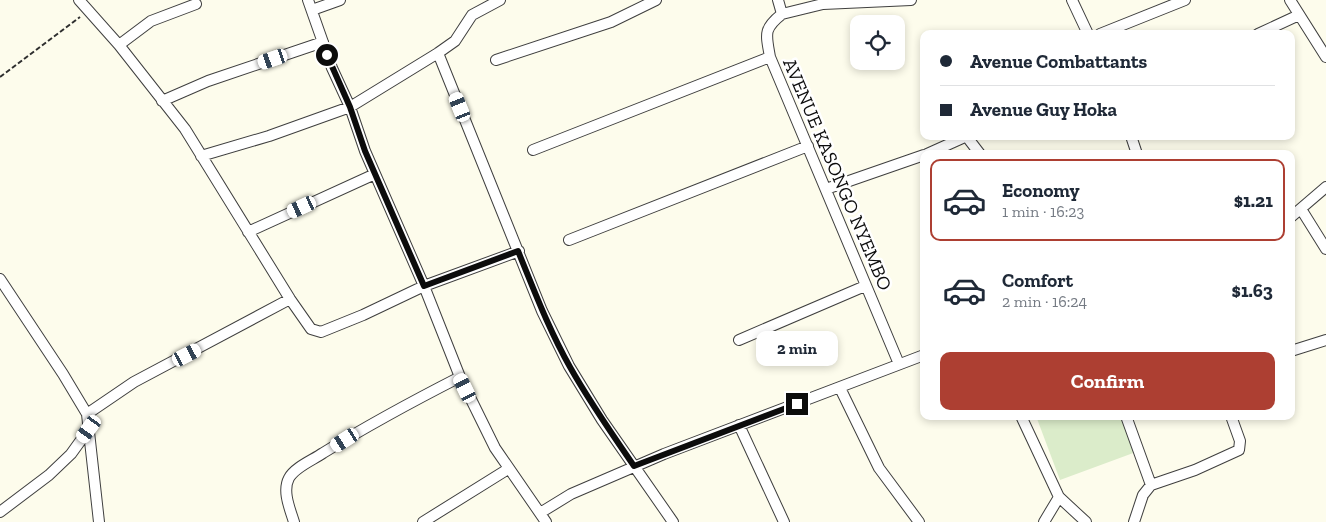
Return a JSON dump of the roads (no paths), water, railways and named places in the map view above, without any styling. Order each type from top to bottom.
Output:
[{"type":"street","points":[[80,0],[119,45],[185,129],[290,299],[311,329],[321,332],[364,315],[424,286],[518,251]]},
{"type":"street","points":[[308,0],[332,68],[350,107],[374,174],[424,286],[460,377],[508,469],[546,522]]},
{"type":"street","points":[[312,10],[340,0]]},
{"type":"street","points":[[201,156],[269,136],[350,107],[438,53],[454,41],[472,15],[500,0]]},
{"type":"street","points":[[496,60],[611,22],[656,0]]},
{"type":"street","points":[[778,0],[782,14],[823,4],[911,0]]},
{"type":"street","points":[[1072,0],[1086,30]]},
{"type":"street","points":[[1110,30],[1185,0]]},
{"type":"street","points":[[1290,0],[1326,57]]},
{"type":"street","points":[[119,45],[151,22],[196,4]]},
{"type":"street","name":"AVENUE KASONGO NYEMBO","points":[[782,14],[770,24],[766,35],[770,57],[899,364]]},
{"type":"street","points":[[1267,30],[1299,15]]},
{"type":"street","points":[[162,100],[208,81],[323,42]]},
{"type":"street","points":[[438,53],[542,311],[569,366],[602,420],[673,522]]},
{"type":"street","points":[[533,150],[770,57]]},
{"type":"street","points":[[936,150],[958,140]]},
{"type":"street","points":[[569,240],[808,146]]},
{"type":"street","points":[[826,189],[920,156]]},
{"type":"street","points":[[248,232],[374,174]]},
{"type":"street","points":[[1295,213],[1326,187]]},
{"type":"street","points":[[1301,209],[1326,249]]},
{"type":"street","points":[[0,279],[87,414],[99,522]]},
{"type":"street","points":[[738,340],[865,286]]},
{"type":"street","points":[[87,414],[134,382],[290,299]]},
{"type":"street","points":[[1295,350],[1326,340]]},
{"type":"street","points":[[540,513],[571,494],[634,466],[920,356]]},
{"type":"street","points":[[294,522],[286,488],[289,477],[300,467],[360,430],[460,377]]},
{"type":"street","points":[[840,388],[879,468],[918,522]]},
{"type":"street","points":[[1023,420],[1059,497],[1086,522]]},
{"type":"street","points":[[1127,420],[1151,486]]},
{"type":"street","points":[[1134,522],[1143,495],[1151,486],[1240,450],[1240,441],[1232,420]]},
{"type":"street","points":[[739,425],[784,522]]},
{"type":"street","points":[[0,512],[49,475],[71,454],[89,429]]},
{"type":"street","points":[[423,522],[508,469]]},
{"type":"street","points":[[1044,522],[1059,497]]}]
